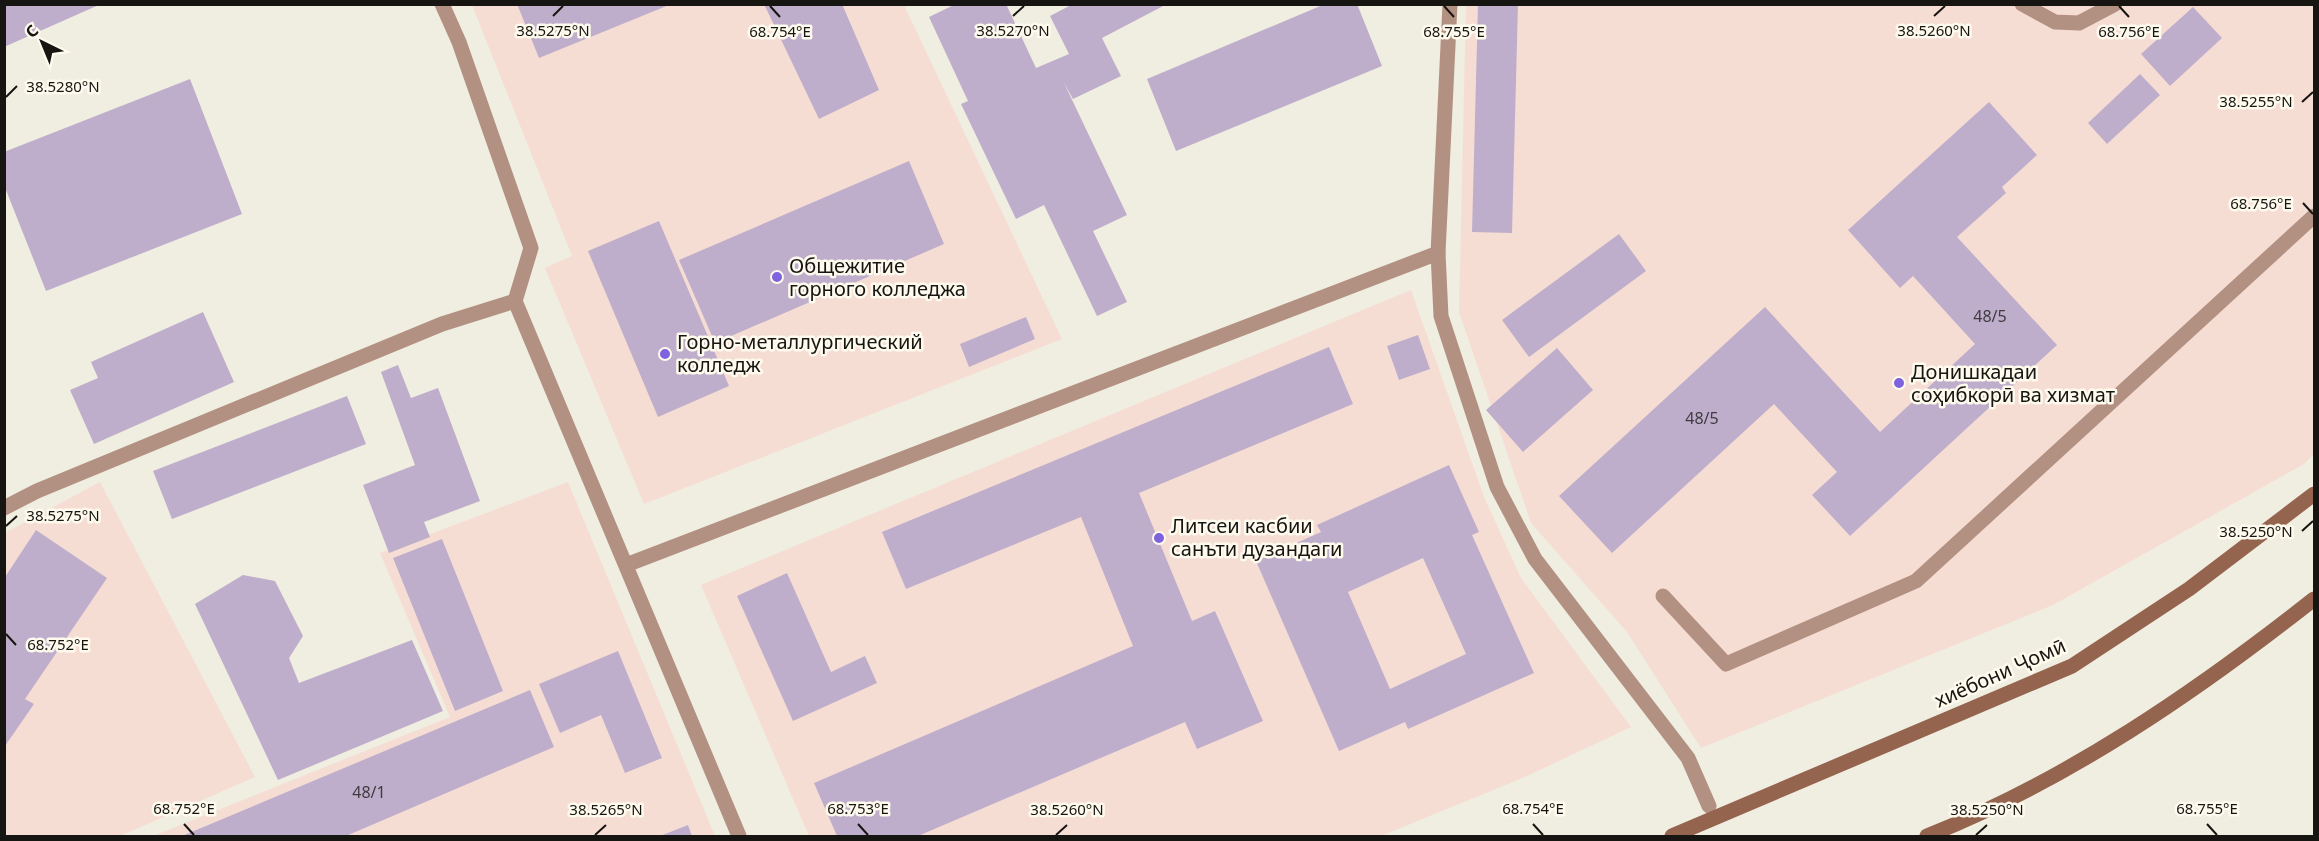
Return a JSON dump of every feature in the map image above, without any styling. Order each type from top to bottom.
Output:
[{"type":"main road","name":"хиёбони Ҷомӣ","points":[[1672,837],[2072,666],[2189,589],[2314,494]]},
{"type":"main road","points":[[1927,837],[2038,785],[2127,734],[2314,599]]},
{"type":"street","points":[[442,4],[474,84],[531,248],[515,301],[739,837]]},
{"type":"street","points":[[1450,4],[1438,253],[1441,316],[1497,487],[1535,559],[1688,758],[1709,806]]},
{"type":"street","points":[[2022,4],[2055,22],[2079,23],[2115,4]]},
{"type":"street","points":[[1663,596],[1726,664],[1916,581],[2314,216]]},
{"type":"street","points":[[626,565],[1438,253]]},
{"type":"street","points":[[4,508],[37,491],[420,333],[515,301]]},
{"type":"shaded area","points":[[472,5],[904,5],[1062,339],[644,504],[545,268],[572,256]]},
{"type":"shaded area","name":"Донишкадаи соҳибкорӣ ва хизмат","points":[[1466,5],[2314,5],[2314,454],[2304,464],[2053,605],[1701,748],[1627,632],[1531,523],[1459,312]]},
{"type":"shaded area","name":"Литсеи касбии санъти дузандаги","points":[[1411,290],[1484,497],[1521,578],[1631,727],[1527,776],[1381,836],[809,836],[701,585]]},
{"type":"shaded area","points":[[100,482],[255,777],[120,836],[5,836],[5,533]]},
{"type":"shaded area","points":[[568,482],[715,836],[153,836],[450,717],[380,553]]},
{"type":"building","points":[[4,4],[101,4],[4,47]]},
{"type":"building","points":[[517,4],[669,4],[669,5],[539,58]]},
{"type":"building","points":[[764,4],[842,4],[879,90],[819,119]]},
{"type":"building","points":[[956,4],[1006,4],[1036,68],[1069,54],[1050,16],[1073,4],[1167,4],[1102,38],[1121,76],[1073,99],[1064,83],[1127,215],[1093,231],[1127,302],[1097,316],[1044,205],[1016,219],[961,104],[968,101],[929,17]]},
{"type":"building","points":[[1325,4],[1357,4],[1382,66],[1176,151],[1147,79]]},
{"type":"building","points":[[1478,4],[1518,4],[1512,233],[1472,232]]},
{"type":"building","points":[[2193,7],[2222,38],[2170,86],[2141,54]]},
{"type":"building","points":[[2140,74],[2160,95],[2107,144],[2088,123]]},
{"type":"building","points":[[190,79],[242,214],[46,291],[4,185],[4,152]]},
{"type":"building","points":[[1989,102],[2037,155],[2002,187],[2006,193],[1957,237],[2057,345],[1850,536],[1812,495],[1837,472],[1774,404],[1612,553],[1559,496],[1765,307],[1880,432],[1975,344],[1913,276],[1900,288],[1848,230]]},
{"type":"building","points":[[909,161],[944,244],[715,343],[679,260]]},
{"type":"building","points":[[659,221],[729,386],[658,417],[588,251]]},
{"type":"building","points":[[1619,234],[1646,271],[1529,357],[1502,320]]},
{"type":"building","points":[[203,312],[234,382],[94,444],[70,390],[98,378],[91,362]]},
{"type":"building","points":[[1026,317],[1035,339],[969,367],[960,344]]},
{"type":"building","points":[[1418,335],[1430,369],[1399,380],[1387,346]]},
{"type":"building","points":[[1329,347],[1353,404],[1139,493],[1192,621],[1215,611],[1263,721],[1197,749],[1185,722],[918,836],[837,836],[814,783],[1133,646],[1081,517],[906,589],[882,532]]},
{"type":"building","points":[[1557,348],[1593,390],[1523,452],[1486,410]]},
{"type":"building","points":[[398,365],[411,398],[438,388],[480,501],[424,522],[430,537],[389,553],[363,485],[415,465],[381,372]]},
{"type":"building","points":[[347,396],[366,444],[172,519],[153,471]]},
{"type":"building","points":[[1449,465],[1479,532],[1472,535],[1534,673],[1408,729],[1405,722],[1339,751],[1256,561],[1321,532],[1317,525]],"holes":[[[1423,558],[1466,654],[1390,689],[1348,592]]]},
{"type":"building","points":[[36,530],[107,578],[25,699],[34,704],[5,746],[5,577]]},
{"type":"building","points":[[442,539],[503,691],[455,711],[393,558]]},
{"type":"building","points":[[787,573],[831,672],[865,656],[877,683],[793,721],[737,596]]},
{"type":"building","points":[[243,575],[275,581],[303,636],[289,658],[299,683],[412,640],[443,711],[278,780],[195,604]]},
{"type":"building","points":[[618,651],[662,758],[625,773],[601,715],[560,733],[539,684]]},
{"type":"building","points":[[530,690],[554,747],[346,836],[182,836]]},
{"type":"building","points":[[688,825],[692,836],[660,836]]},
{"type":"place","name":"Общежитие горного колледжа","points":[[777,277]]},
{"type":"place","name":"Горно-металлургический колледж","points":[[665,354]]},
{"type":"place","name":"Донишкадаи соҳибкорӣ ва хизмат","points":[[1899,383]]},
{"type":"place","name":"Литсеи касбии санъти дузандаги","points":[[1159,538]]}]
